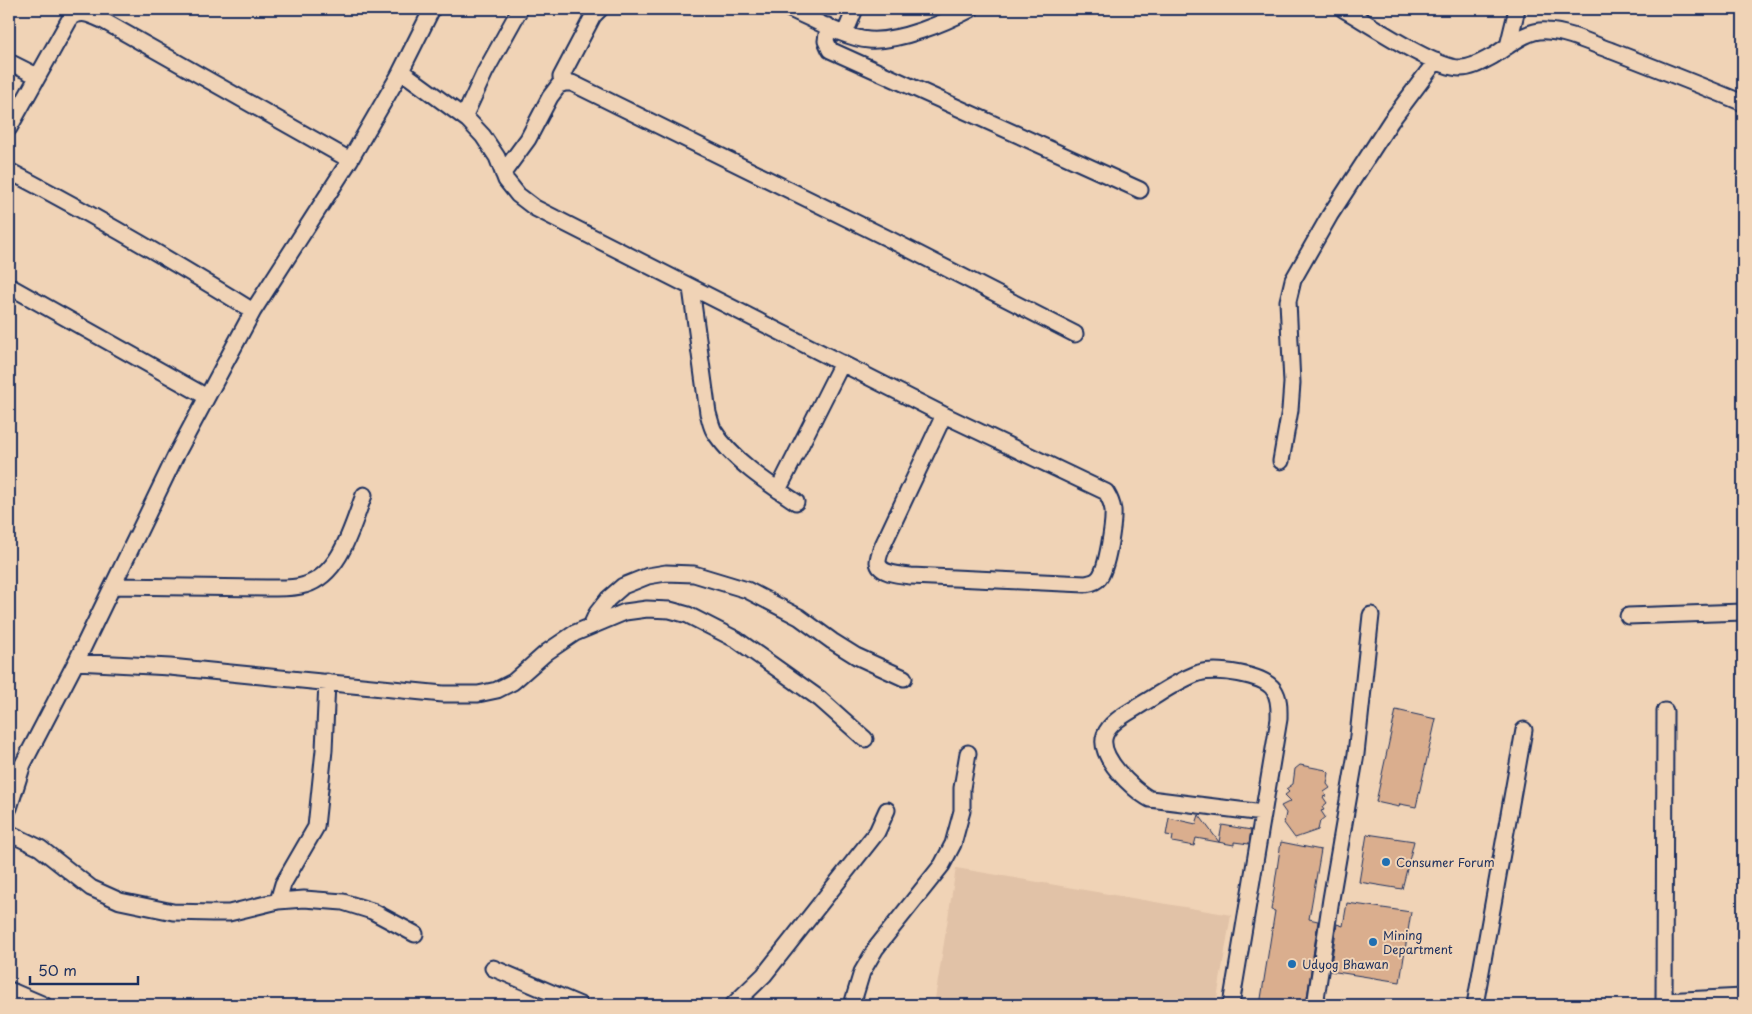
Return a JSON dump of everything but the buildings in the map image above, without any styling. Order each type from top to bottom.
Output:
[{"type":"street","points":[[9,808],[23,764],[76,662],[176,455],[254,311],[350,160],[402,71],[432,9]]},
{"type":"street","points":[[464,116],[485,72],[520,9]]},
{"type":"street","points":[[790,9],[844,33],[868,40],[892,37],[934,26],[966,10]]},
{"type":"street","points":[[844,33],[856,9]]},
{"type":"street","points":[[1343,9],[1403,44],[1446,66],[1472,67],[1528,34],[1539,30],[1550,31],[1569,35],[1676,75],[1743,103]]},
{"type":"street","points":[[1508,46],[1517,9]]},
{"type":"street","points":[[561,77],[594,11]]},
{"type":"street","points":[[9,128],[71,17],[77,13],[92,15],[350,160]]},
{"type":"street","points":[[828,26],[826,41],[830,50],[1140,190]]},
{"type":"street","points":[[1281,461],[1290,410],[1292,383],[1288,301],[1294,280],[1330,215],[1391,121],[1436,61]]},
{"type":"street","points":[[9,62],[38,76]]},
{"type":"street","points":[[402,71],[464,116],[483,136],[496,157],[506,180],[518,195],[535,208],[944,415],[1106,492],[1111,500],[1113,510],[1112,530],[1103,569],[1099,578],[1094,582],[1085,584],[911,576],[895,574],[882,569],[878,559],[883,545],[944,415]]},
{"type":"street","points":[[503,172],[528,139],[559,85],[572,83],[890,238],[1075,334]]},
{"type":"street","points":[[9,171],[58,196],[181,266],[254,311]]},
{"type":"street","points":[[9,286],[207,397]]},
{"type":"street","points":[[691,288],[708,413],[713,430],[724,446],[762,479],[796,502]]},
{"type":"street","points":[[778,490],[817,417],[842,363]]},
{"type":"street","points":[[113,586],[266,588],[305,586],[319,579],[331,569],[340,556],[364,494]]},
{"type":"street","points":[[591,626],[597,613],[608,599],[624,586],[648,576],[666,572],[694,574],[747,590],[799,617],[856,656],[904,678]]},
{"type":"street","points":[[76,662],[170,667],[443,694],[478,694],[497,690],[512,682],[547,652],[574,633],[625,612],[647,609],[670,610],[688,615],[737,640],[820,699],[865,739]]},
{"type":"street","points":[[1628,616],[1743,612]]},
{"type":"street","points":[[1315,1005],[1356,754],[1371,615]]},
{"type":"street","points":[[1231,1005],[1279,720],[1279,702],[1274,689],[1266,682],[1254,678],[1224,672],[1201,673],[1184,679],[1125,715],[1109,726],[1105,733],[1104,749],[1109,759],[1128,783],[1150,800],[1263,812]]},
{"type":"street","points":[[278,901],[283,884],[316,827],[324,750],[327,682]]},
{"type":"street","points":[[1665,711],[1664,1003],[1743,997]]},
{"type":"street","points":[[1475,1005],[1524,730]]},
{"type":"street","points":[[852,1005],[862,972],[876,948],[942,865],[953,844],[962,811],[962,788],[968,753]]},
{"type":"street","points":[[734,1005],[764,975],[877,832],[887,810]]},
{"type":"street","points":[[9,833],[40,848],[91,888],[120,901],[173,912],[212,913],[229,913],[278,901],[304,899],[343,902],[372,911],[415,934]]},
{"type":"street","points":[[493,968],[580,1005]]},
{"type":"street","points":[[9,990],[44,1005]]},
{"type":"shaded area","points":[[956,868],[1231,915],[1216,1005],[934,1005]]},
{"type":"place","name":"Consumer Forum","points":[[1386,862]]},
{"type":"place","name":"Mining Department","points":[[1373,942]]},
{"type":"place","name":"Udyog Bhawan","points":[[1292,964]]}]
